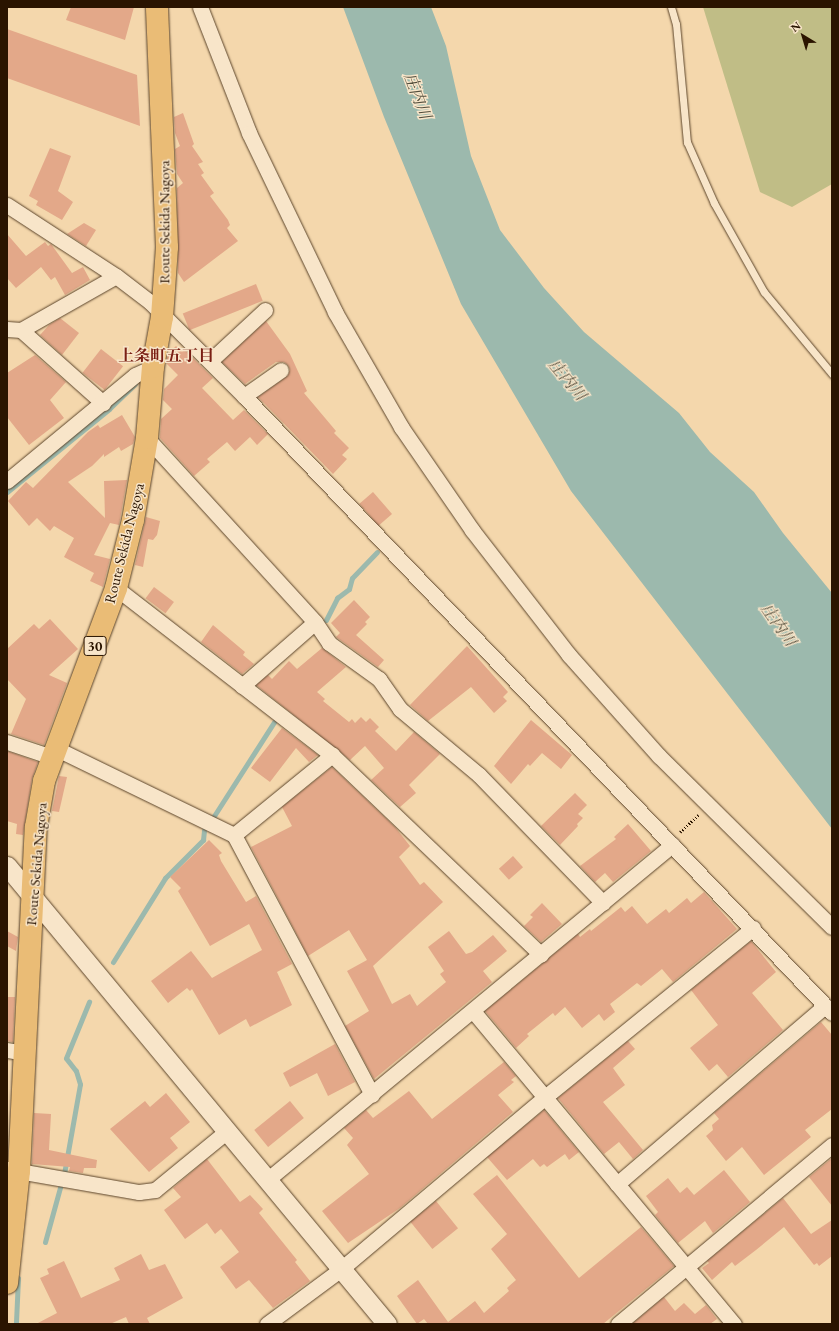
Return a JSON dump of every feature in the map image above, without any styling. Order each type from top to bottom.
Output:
[{"type":"main road","name":"Route Sekida Nagoya","points":[[7,1282],[13,1170],[16,1051],[32,896],[36,828],[44,781],[53,753],[116,588],[133,520],[147,438],[153,367],[162,317],[167,247],[157,7]]},
{"type":"street","points":[[200,7],[256,147],[335,312],[401,427],[472,530],[569,655],[659,756],[832,927]]},
{"type":"street","points":[[7,205],[116,276],[150,302],[162,317],[210,361],[244,396],[829,1010],[617,1184]]},
{"type":"street","points":[[103,403],[14,330],[116,276]]},
{"type":"street","points":[[210,361],[265,310]]},
{"type":"street","points":[[7,481],[135,375],[153,367]]},
{"type":"street","points":[[244,396],[281,370]]},
{"type":"street","points":[[147,438],[315,622],[329,643],[379,679],[400,710],[479,774],[603,903]]},
{"type":"street","points":[[116,588],[332,756],[541,955]]},
{"type":"street","points":[[242,686],[315,622]]},
{"type":"street","points":[[7,742],[53,753],[234,835],[372,1095]]},
{"type":"street","points":[[234,835],[332,756]]},
{"type":"street","points":[[267,1180],[541,955],[670,844]]},
{"type":"street","points":[[7,866],[387,1324]]},
{"type":"street","points":[[267,1324],[341,1269],[545,1097],[752,928]]},
{"type":"street","points":[[472,1011],[734,1324]]},
{"type":"street","points":[[13,1170],[139,1192],[155,1190],[227,1131]]},
{"type":"street","points":[[618,1324],[832,1144]]},
{"type":"lane","points":[[671,7],[676,24],[687,142],[714,203],[764,292],[832,374]]},
{"type":"path","points":[[670,844],[709,805]]},
{"type":"shaded area","points":[[703,7],[832,7],[832,184],[792,207],[760,192]]},
{"type":"water","name":"庄内川","points":[[343,7],[431,7],[446,46],[471,156],[500,230],[544,288],[584,332],[679,413],[710,452],[754,492],[783,533],[832,593],[832,829],[571,491],[461,304],[384,117]]},
{"type":"building","points":[[71,7],[134,7],[125,40],[66,20]]},
{"type":"building","points":[[7,29],[137,75],[140,126],[7,78]]},
{"type":"building","points":[[183,113],[194,144],[192,146],[203,162],[198,164],[204,173],[201,175],[214,193],[210,196],[228,220],[230,225],[227,228],[238,241],[184,282],[178,273],[177,188],[183,183],[177,174],[175,149],[180,146],[175,133],[174,117]]},
{"type":"building","points":[[50,148],[71,156],[58,191],[73,202],[62,220],[36,205],[38,201],[29,196]]},
{"type":"building","points":[[84,223],[96,230],[86,246],[67,234]]},
{"type":"building","points":[[7,234],[26,256],[45,242],[48,246],[51,244],[72,273],[83,267],[90,280],[65,295],[55,277],[51,280],[41,267],[16,288],[7,278]]},
{"type":"building","points":[[256,284],[263,301],[189,330],[183,314]]},
{"type":"building","points":[[60,318],[79,333],[62,355],[40,335],[49,325]]},
{"type":"building","points":[[266,321],[290,354],[307,391],[304,393],[336,431],[334,433],[349,448],[342,455],[347,459],[333,474],[258,397],[286,377],[290,370],[288,365],[284,362],[276,362],[245,384],[222,362]]},
{"type":"building","points":[[176,346],[182,352],[184,349],[213,378],[202,388],[233,420],[244,410],[268,434],[257,445],[250,437],[235,451],[227,442],[207,459],[210,462],[194,476],[160,438],[161,419],[172,409],[163,400],[164,389],[178,375],[166,363],[168,354]]},
{"type":"building","points":[[101,349],[123,366],[105,390],[83,373]]},
{"type":"building","points":[[35,355],[66,382],[50,400],[64,418],[29,445],[7,417],[7,373]]},
{"type":"building","points":[[122,415],[135,437],[133,444],[121,451],[119,447],[104,457],[104,454],[92,466],[68,482],[105,518],[104,481],[127,480],[119,525],[110,523],[94,555],[110,559],[103,587],[90,581],[94,573],[64,557],[74,538],[54,526],[50,531],[37,518],[29,526],[8,501],[26,482],[33,488],[88,432],[98,425],[100,428]]},
{"type":"building","points":[[373,492],[392,514],[378,526],[359,504]]},
{"type":"building","points":[[146,517],[160,521],[157,535],[153,540],[148,539],[143,567],[135,565]]},
{"type":"building","points":[[154,587],[174,602],[166,613],[146,598]]},
{"type":"building","points":[[354,600],[370,617],[365,622],[367,624],[356,635],[384,660],[378,667],[336,637],[340,633],[331,623]]},
{"type":"building","points":[[50,619],[78,649],[49,675],[67,683],[44,745],[11,734],[26,699],[7,679],[7,649],[34,624],[39,629]]},
{"type":"building","points":[[213,625],[245,652],[243,655],[254,664],[242,674],[201,642]]},
{"type":"building","points":[[467,646],[508,692],[503,697],[507,701],[494,713],[471,687],[428,721],[410,705]]},
{"type":"building","points":[[322,648],[346,667],[317,692],[325,699],[323,701],[349,722],[352,719],[355,723],[361,717],[366,722],[370,718],[379,727],[375,731],[396,751],[414,732],[440,754],[409,785],[416,793],[400,807],[371,780],[384,768],[365,746],[350,760],[256,685],[268,675],[272,679],[289,661],[297,669]]},
{"type":"building","points":[[531,720],[572,755],[561,769],[542,753],[530,766],[528,764],[511,784],[494,766]]},
{"type":"building","points":[[282,728],[318,755],[309,762],[296,748],[270,782],[251,768]]},
{"type":"building","points":[[7,751],[38,762],[32,779],[23,835],[16,834],[17,824],[7,821]]},
{"type":"building","points":[[332,767],[395,827],[410,846],[399,857],[420,885],[424,882],[443,902],[373,966],[392,1004],[410,994],[417,1006],[446,982],[440,974],[444,971],[428,947],[449,931],[466,954],[472,952],[493,935],[507,951],[483,971],[492,982],[374,1079],[345,1026],[369,1011],[347,971],[367,960],[349,930],[308,956],[251,847],[292,826],[282,807]]},
{"type":"building","points":[[59,776],[67,777],[59,812],[52,811]]},
{"type":"building","points":[[575,793],[587,805],[578,814],[583,818],[577,824],[578,826],[560,845],[541,826]]},
{"type":"building","points":[[628,824],[651,851],[613,882],[605,873],[595,882],[580,866],[616,839],[614,837]]},
{"type":"building","points":[[209,840],[222,853],[219,855],[221,861],[246,902],[256,896],[292,964],[277,972],[292,1005],[250,1027],[246,1019],[219,1035],[192,989],[190,991],[187,988],[168,1003],[151,981],[191,951],[212,978],[262,950],[249,924],[210,946],[178,891],[181,888],[170,877]]},
{"type":"building","points":[[513,856],[523,867],[509,880],[499,869]]},
{"type":"building","points":[[704,892],[737,929],[673,982],[662,969],[641,986],[637,983],[610,1004],[615,1012],[604,1021],[599,1014],[582,1028],[565,1007],[555,1016],[553,1013],[527,1034],[529,1036],[516,1048],[485,1011],[578,934],[580,937],[590,929],[591,931],[621,907],[625,912],[632,906],[647,924],[666,909],[669,913],[687,898],[691,903]]},
{"type":"building","points":[[542,903],[562,924],[541,942],[524,926],[533,917],[530,915]]},
{"type":"building","points":[[7,931],[18,937],[16,951],[7,946]]},
{"type":"building","points":[[751,941],[776,972],[752,993],[783,1030],[728,1077],[717,1064],[709,1071],[690,1048],[718,1025],[691,990]]},
{"type":"building","points":[[7,997],[15,997],[13,1042],[7,1041]]},
{"type":"building","points":[[821,1022],[832,1035],[832,1109],[805,1130],[811,1137],[764,1175],[742,1147],[726,1161],[706,1136],[713,1130],[712,1125],[719,1119],[714,1113]]},
{"type":"building","points":[[628,1041],[635,1049],[613,1068],[625,1085],[603,1102],[643,1150],[633,1159],[619,1142],[604,1154],[558,1098]]},
{"type":"building","points":[[335,1044],[355,1082],[328,1096],[317,1073],[290,1087],[283,1073]]},
{"type":"building","points":[[504,1062],[516,1076],[511,1080],[514,1082],[498,1095],[513,1112],[400,1208],[348,1243],[322,1211],[369,1174],[347,1145],[353,1138],[344,1128],[366,1110],[373,1118],[409,1091],[432,1119]]},
{"type":"building","points":[[166,1093],[190,1122],[170,1138],[178,1148],[149,1172],[110,1129],[145,1101],[150,1107]]},
{"type":"building","points":[[290,1101],[304,1118],[268,1147],[254,1130]]},
{"type":"building","points":[[544,1110],[579,1152],[569,1160],[565,1154],[547,1167],[544,1164],[540,1167],[533,1159],[507,1180],[487,1157]]},
{"type":"building","points":[[34,1113],[51,1114],[49,1150],[97,1160],[96,1168],[84,1168],[83,1173],[69,1171],[70,1167],[32,1164]]},
{"type":"building","points":[[832,1158],[832,1206],[809,1177]]},
{"type":"building","points":[[207,1159],[240,1202],[250,1195],[263,1209],[259,1213],[297,1260],[295,1262],[310,1281],[273,1308],[249,1280],[236,1289],[220,1267],[239,1252],[221,1229],[215,1234],[207,1223],[185,1239],[164,1210],[181,1197],[173,1188]]},
{"type":"building","points":[[724,1170],[750,1202],[713,1233],[705,1221],[678,1243],[655,1215],[658,1212],[646,1196],[668,1178],[680,1193],[687,1187],[694,1195]]},
{"type":"building","points":[[497,1175],[579,1278],[641,1227],[674,1266],[603,1324],[428,1324],[424,1319],[417,1324],[397,1296],[418,1280],[448,1322],[475,1301],[484,1313],[509,1291],[507,1288],[516,1280],[491,1249],[507,1234],[473,1194]]},
{"type":"building","points":[[783,1198],[811,1234],[832,1220],[832,1256],[819,1266],[817,1263],[814,1265],[784,1227],[735,1266],[732,1262],[712,1280],[702,1268],[709,1263],[707,1261]]},
{"type":"building","points":[[436,1201],[458,1228],[432,1249],[410,1222]]},
{"type":"building","points":[[141,1254],[149,1270],[165,1264],[183,1298],[147,1318],[150,1324],[129,1324],[126,1317],[110,1324],[36,1324],[57,1313],[40,1278],[49,1274],[47,1269],[64,1261],[81,1298],[120,1280],[114,1268]]},
{"type":"building","points":[[664,1297],[675,1311],[684,1303],[695,1314],[706,1305],[717,1319],[710,1324],[632,1324]]},
{"type":"waterway","points":[[7,492],[109,409],[135,384]]},
{"type":"waterway","points":[[326,620],[337,598],[349,589],[352,578],[377,552]]},
{"type":"waterway","points":[[212,819],[274,722]]},
{"type":"waterway","points":[[113,962],[165,878],[203,840],[204,830]]},
{"type":"waterway","points":[[64,1174],[80,1084],[76,1071],[66,1058],[89,1002]]},
{"type":"waterway","points":[[45,1242],[61,1184]]},
{"type":"waterway","points":[[16,1322],[18,1278]]},
{"type":"district","name":"上条町五丁目","points":[[166,356]]}]
